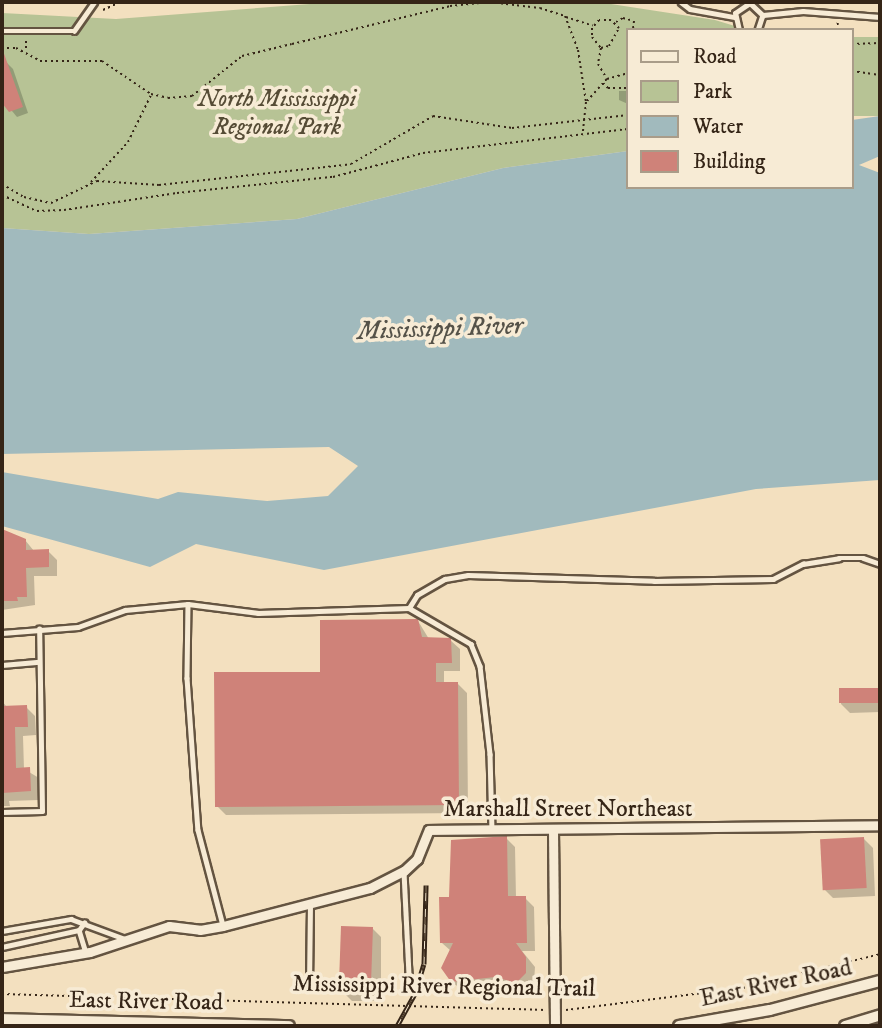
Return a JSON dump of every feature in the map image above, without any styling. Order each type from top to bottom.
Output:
[{"type":"street","name":"Marshall Street Northeast","points":[[2,967],[86,953],[169,926],[200,930],[223,926],[370,888],[404,871],[417,859],[429,830],[492,828],[553,831],[880,825]]},
{"type":"street","points":[[553,831],[555,1026]]},
{"type":"street","name":"East River Road","points":[[679,1026],[770,1010],[880,981]]},
{"type":"street","points":[[845,1026],[880,1015]]},
{"type":"street","name":"East River Road","points":[[2,1019],[289,1026]]},
{"type":"lane","points":[[2,31],[74,31],[94,2]]},
{"type":"lane","points":[[681,2],[690,9],[734,17]]},
{"type":"lane","points":[[734,17],[745,4],[758,7],[763,15]]},
{"type":"lane","points":[[763,15],[794,10],[838,16],[880,17]]},
{"type":"lane","points":[[759,28],[763,15]]},
{"type":"lane","points":[[734,17],[738,28]]},
{"type":"lane","points":[[409,608],[416,595],[445,579],[468,575],[654,582],[773,579],[803,564],[839,558],[863,558],[880,564]]},
{"type":"lane","points":[[188,604],[187,678],[198,830],[223,926]]},
{"type":"lane","points":[[2,633],[78,627],[125,610],[188,604],[258,613],[409,608],[471,644],[480,666],[488,726],[492,828]]},
{"type":"lane","points":[[2,812],[42,811],[38,629]]},
{"type":"lane","points":[[2,665],[39,662]]},
{"type":"lane","points":[[404,871],[409,975]]},
{"type":"lane","points":[[309,986],[310,905]]},
{"type":"lane","points":[[2,931],[65,918],[127,939]]},
{"type":"lane","points":[[2,947],[79,930],[84,923]]},
{"type":"lane","points":[[79,930],[86,953]]},
{"type":"path","points":[[103,10],[120,2]]},
{"type":"path","points":[[2,54],[2,48],[14,48],[40,61],[102,61],[151,94],[168,98],[192,96],[242,56],[450,6],[490,2],[565,16],[593,26]]},
{"type":"path","points":[[565,16],[578,51],[586,102],[583,133]]},
{"type":"path","points":[[837,28],[838,16]]},
{"type":"path","points":[[615,23],[623,18],[634,21],[634,28]]},
{"type":"path","points":[[593,26],[604,19],[615,23],[619,28],[609,46],[601,48]]},
{"type":"path","points":[[593,26],[592,37],[601,48]]},
{"type":"path","points":[[13,31],[14,48]]},
{"type":"path","points":[[26,32],[26,48]]},
{"type":"path","points":[[854,44],[880,43]]},
{"type":"path","points":[[601,48],[597,60],[607,79]]},
{"type":"path","points":[[854,71],[880,75]]},
{"type":"path","points":[[586,102],[602,82],[626,74]]},
{"type":"path","points":[[602,82],[608,88],[626,88]]},
{"type":"path","points":[[2,184],[24,197],[51,202],[90,182],[128,142],[151,94]]},
{"type":"path","points":[[2,103],[2,114]]},
{"type":"path","points":[[90,182],[159,185],[334,167],[363,160],[425,118],[439,116],[512,128],[626,115]]},
{"type":"path","points":[[2,195],[37,211],[64,211],[177,193],[333,177],[423,153],[626,130]]},
{"type":"path","name":"Mississippi River Regional Trail","points":[[2,994],[411,1002],[592,1010],[744,988],[880,954]]},
{"type":"green space","name":"North Mississippi Regional Park","points":[[336,2],[598,2],[715,20],[741,28],[626,28],[626,151],[503,168],[297,219],[89,234],[2,228],[2,13],[116,19]]},
{"type":"green space","points":[[854,37],[880,37],[880,116],[854,116]]},
{"type":"water","name":"Mississippi River","points":[[880,116],[880,156],[859,165],[880,173],[880,480],[756,489],[324,570],[196,544],[150,567],[2,526],[2,472],[158,499],[178,492],[267,501],[328,496],[358,466],[329,447],[2,454],[2,228],[89,234],[297,219],[503,168],[626,151],[626,189],[854,189],[854,120]]},
{"type":"building","points":[[2,48],[23,107],[9,112],[2,103]]},
{"type":"building","points":[[2,529],[26,539],[26,550],[49,549],[49,567],[26,568],[27,597],[17,597],[18,601],[2,601]]},
{"type":"building","points":[[418,619],[422,637],[451,638],[452,663],[436,663],[436,682],[458,682],[459,805],[215,807],[214,672],[320,672],[320,620]]},
{"type":"building","points":[[839,688],[880,688],[880,703],[839,703]]},
{"type":"building","points":[[27,705],[28,727],[15,727],[16,768],[30,767],[31,791],[2,793],[2,706]]},
{"type":"building","points":[[507,836],[508,896],[526,896],[527,943],[516,943],[526,957],[526,973],[516,983],[495,977],[451,982],[441,968],[453,943],[440,943],[439,897],[449,897],[451,840]]},
{"type":"building","points":[[864,837],[867,888],[823,890],[820,839]]},
{"type":"building","points":[[341,926],[373,927],[371,994],[339,993]]},
{"type":"railway","points":[[397,1026],[415,993],[424,964],[426,885]]}]
